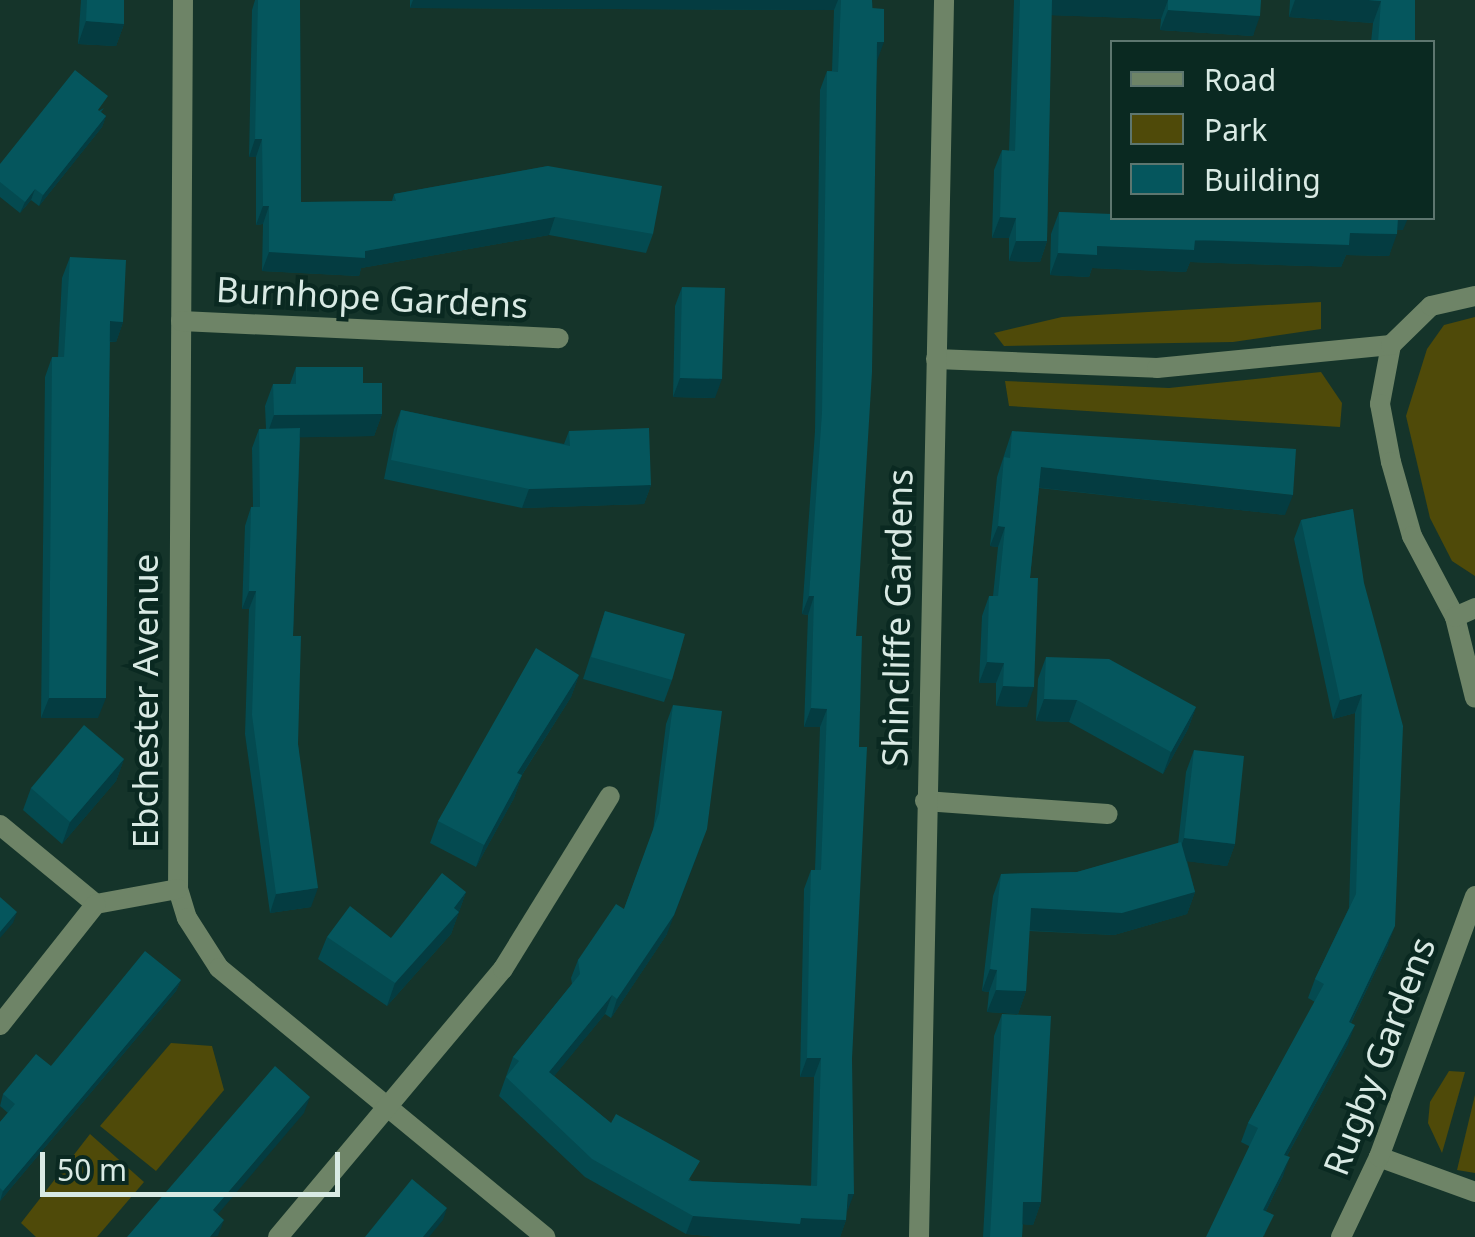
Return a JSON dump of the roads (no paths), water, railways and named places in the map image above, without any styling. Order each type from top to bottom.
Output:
[{"type":"street","name":"Ebchester Avenue","points":[[183,0],[178,889],[187,918],[218,968],[545,1237]]},
{"type":"street","name":"Shincliffe Gardens","points":[[919,1237],[944,0]]},
{"type":"street","points":[[1475,296],[1431,306],[1391,345],[1380,404],[1412,536],[1465,612],[1475,698]]},
{"type":"street","name":"Burnhope Gardens","points":[[182,321],[559,338]]},
{"type":"street","points":[[936,360],[1157,368],[1391,345]]},
{"type":"street","points":[[278,1237],[503,969],[610,796]]},
{"type":"street","points":[[925,800],[1108,814]]},
{"type":"street","points":[[0,825],[96,904]]},
{"type":"street","points":[[0,1026],[96,904],[178,889]]},
{"type":"street","name":"Rugby Gardens","points":[[1341,1237],[1379,1157],[1475,896]]},
{"type":"street","points":[[1379,1157],[1475,1192]]}]
